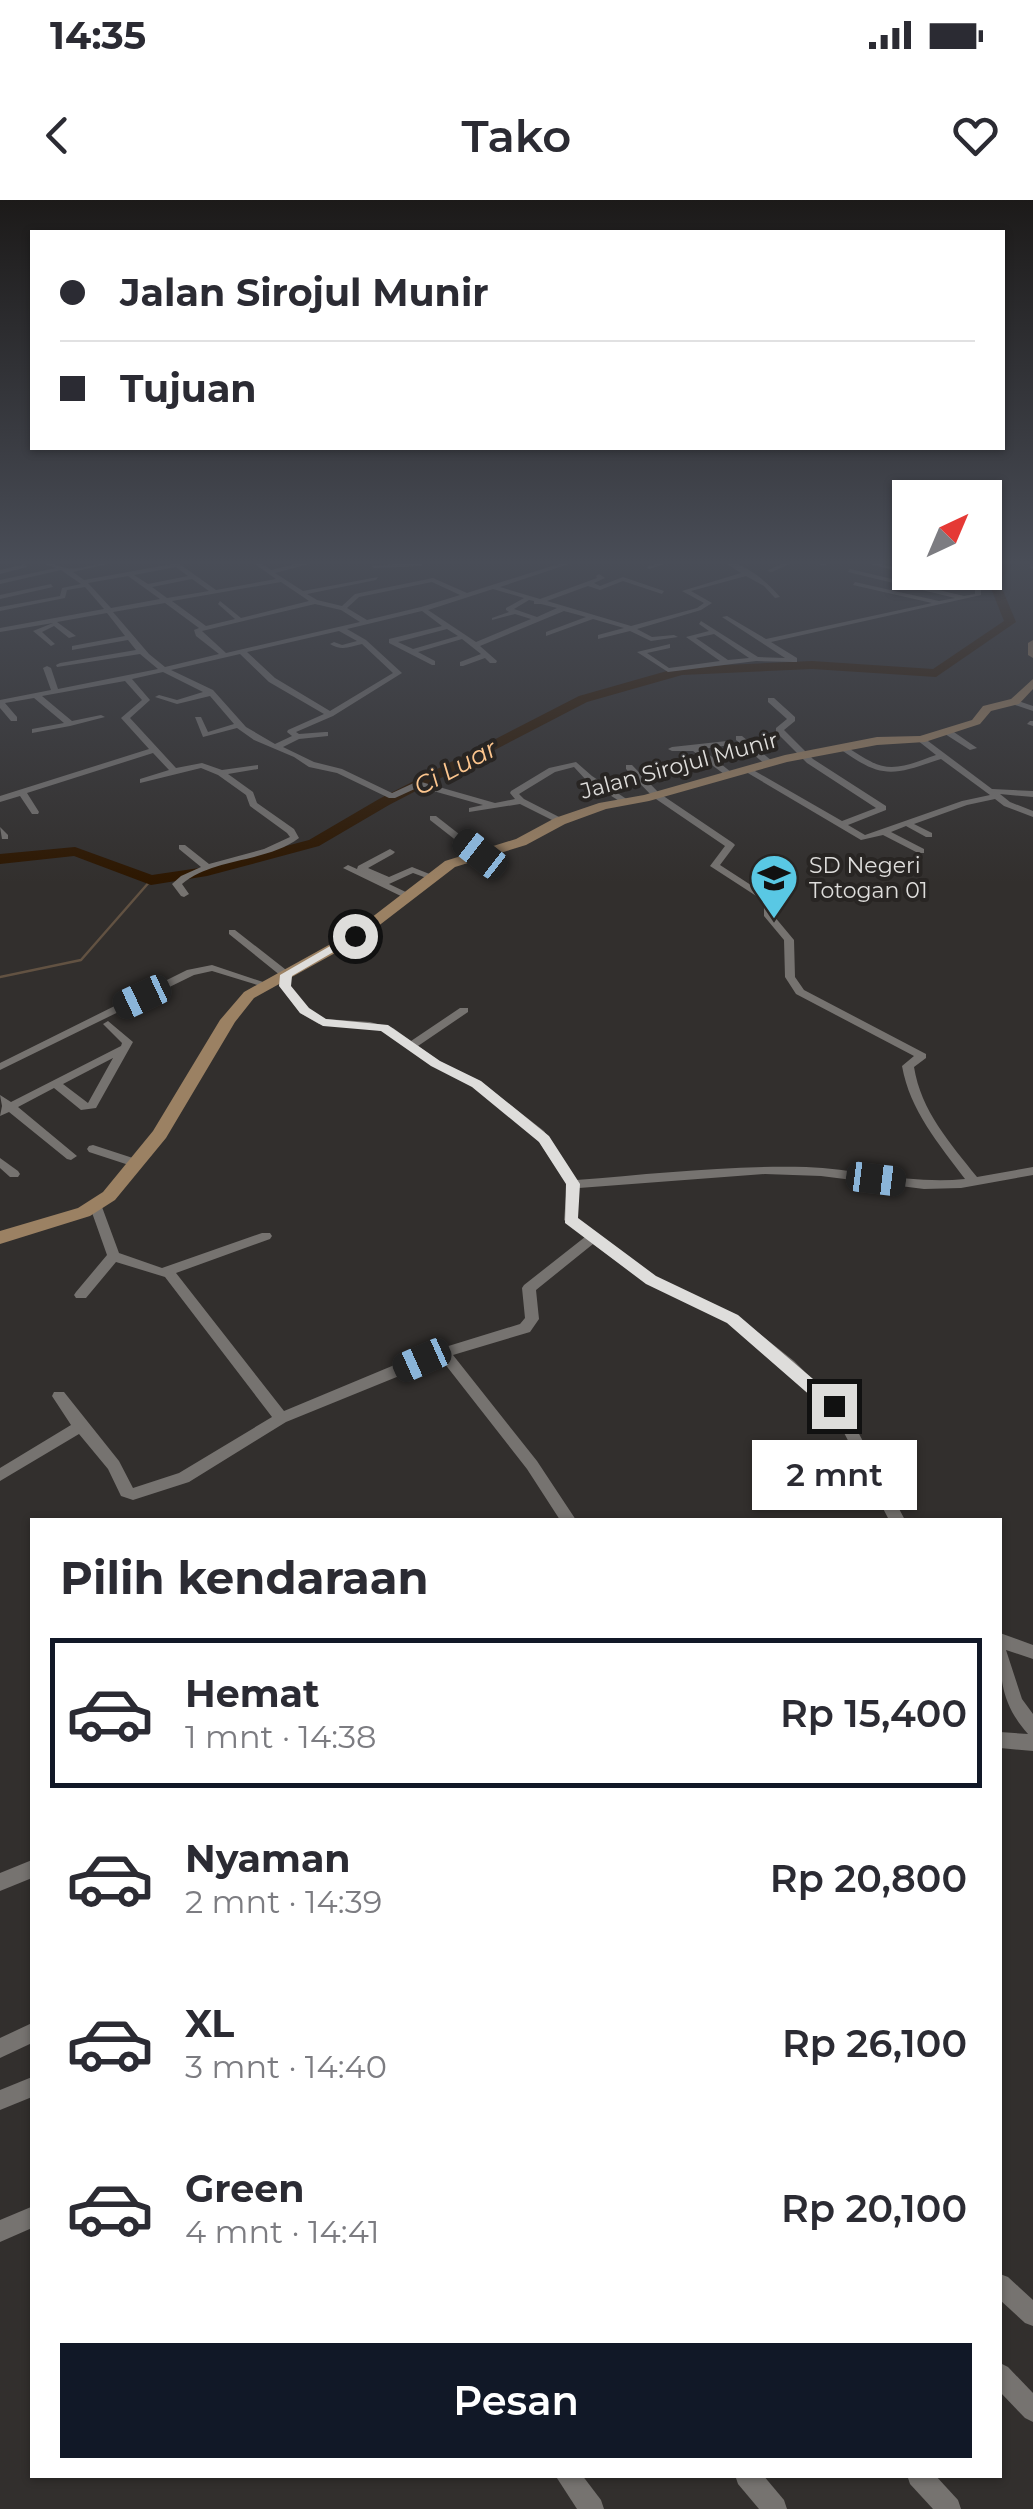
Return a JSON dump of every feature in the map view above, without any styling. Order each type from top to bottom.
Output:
[{"type":"street","points":[[47,668],[55,692]]},
{"type":"street","points":[[105,668],[112,681]]},
{"type":"street","points":[[0,702],[168,668],[180,679],[213,695],[238,725],[312,764],[326,763],[346,777],[392,796],[418,784],[495,806]]},
{"type":"street","points":[[259,668],[272,680],[330,714]]},
{"type":"street","points":[[297,737],[290,733],[398,674],[391,668]]},
{"type":"street","points":[[665,668],[689,668]]},
{"type":"street","points":[[127,678],[146,700],[125,718],[174,771]]},
{"type":"street","name":"Jalan Sirojul Munir","points":[[0,1238],[96,1207],[138,1164],[183,1098],[228,1020],[249,995],[355,936],[450,864],[520,842],[560,820],[745,769],[843,747],[921,740],[948,732],[978,721],[987,708],[1015,702],[1033,682]]},
{"type":"street","points":[[159,697],[172,702],[213,695]]},
{"type":"street","points":[[37,696],[70,724]]},
{"type":"street","points":[[771,700],[790,714],[792,719],[779,730],[803,756],[883,808],[840,825]]},
{"type":"street","points":[[0,702],[14,719]]},
{"type":"street","points":[[1015,702],[1033,709]]},
{"type":"street","points":[[35,731],[102,717]]},
{"type":"street","points":[[198,720],[207,739],[238,725]]},
{"type":"street","points":[[948,732],[974,748]]},
{"type":"street","points":[[221,773],[256,765],[297,737],[325,734]]},
{"type":"street","points":[[739,738],[769,763]]},
{"type":"street","points":[[921,740],[995,794],[1033,814]]},
{"type":"street","points":[[672,749],[727,743]]},
{"type":"street","points":[[843,747],[868,765],[891,773],[940,756]]},
{"type":"street","points":[[695,748],[728,774]]},
{"type":"street","points":[[0,799],[155,750]]},
{"type":"street","points":[[560,820],[521,801],[514,795],[516,791],[558,768],[578,764],[589,778],[627,802]]},
{"type":"street","points":[[144,781],[202,765],[250,794],[256,807],[295,838],[249,858],[184,875],[177,884],[184,894]]},
{"type":"street","points":[[630,767],[656,796],[730,846],[715,866],[769,900],[769,916],[789,940],[790,978],[800,992],[922,1056],[908,1066],[914,1089],[930,1120],[974,1182]]},
{"type":"street","points":[[745,769],[864,838],[995,794],[1033,794]]},
{"type":"street","points":[[23,794],[34,812]]},
{"type":"street","points":[[472,810],[521,801]]},
{"type":"street","points":[[433,818],[480,854]]},
{"type":"street","points":[[908,824],[930,836]]},
{"type":"street","points":[[886,833],[920,851]]},
{"type":"street","points":[[182,848],[208,869]]},
{"type":"street","points":[[390,852],[361,868],[389,881],[425,862]]},
{"type":"street","points":[[348,868],[407,896]]},
{"type":"street","points":[[412,870],[432,877]]},
{"type":"street","points":[[232,932],[286,975],[285,986],[304,1011],[318,1020],[384,1028],[435,1064],[476,1084],[540,1134],[573,1184],[568,1213],[592,1238],[651,1280],[732,1319],[789,1365],[845,1421],[897,1518]]},
{"type":"street","points":[[0,1066],[191,972],[212,968],[264,984]]},
{"type":"street","points":[[412,1045],[464,1010]]},
{"type":"street","points":[[56,1084],[89,1106],[128,1038],[108,1024]]},
{"type":"street","points":[[3,1106],[56,1084],[126,1046]]},
{"type":"street","points":[[100,1060],[112,1070]]},
{"type":"street","points":[[3,1106],[71,1156]]},
{"type":"street","points":[[92,1148],[138,1164]]},
{"type":"street","points":[[0,1162],[14,1174]]},
{"type":"street","points":[[573,1184],[765,1170],[821,1172],[924,1185],[974,1182],[1033,1171]]},
{"type":"street","points":[[96,1207],[114,1256],[149,1270],[167,1271],[266,1236]]},
{"type":"street","points":[[59,1396],[78,1427],[106,1452],[126,1492],[133,1494],[184,1478],[281,1418],[444,1352],[525,1328],[532,1319],[529,1288],[592,1238]]},
{"type":"street","points":[[81,1295],[114,1256]]},
{"type":"street","points":[[167,1271],[281,1418]]},
{"type":"street","points":[[444,1352],[532,1465],[567,1518]]},
{"type":"street","points":[[0,1475],[78,1427]]},
{"type":"street","points":[[1002,1641],[1033,1652]]},
{"type":"street","points":[[1002,1660],[1015,1702],[1033,1728]]},
{"type":"street","points":[[1002,1740],[1033,1744]]},
{"type":"street","points":[[0,1882],[30,1870]]},
{"type":"street","points":[[0,2048],[30,2034]]},
{"type":"street","points":[[0,2100],[30,2088]]},
{"type":"street","points":[[0,2231],[30,2218]]},
{"type":"street","points":[[1002,2288],[1033,2316]]},
{"type":"street","points":[[1002,2378],[1033,2410]]},
{"type":"street","points":[[569,2478],[592,2509]]},
{"type":"street","points":[[750,2478],[776,2509]]},
{"type":"street","points":[[922,2478],[949,2509]]},
{"type":"waterway","name":"Ci Luar","points":[[0,859],[75,851],[151,880],[207,871],[314,843],[384,802],[583,699],[681,671],[752,668]]},
{"type":"waterway","name":"Ci Luar","points":[[855,668],[936,673],[944,668]]},
{"type":"waterway","points":[[0,977],[81,960],[151,880]]},
{"type":"place","name":"SD Negeri Totogan 01","points":[[774,920]]},
{"type":"route","points":[[355,936],[286,975],[285,986],[304,1011],[323,1022],[384,1028],[435,1064],[476,1084],[544,1139],[573,1184],[570,1220],[651,1280],[732,1319],[834,1406]]}]
